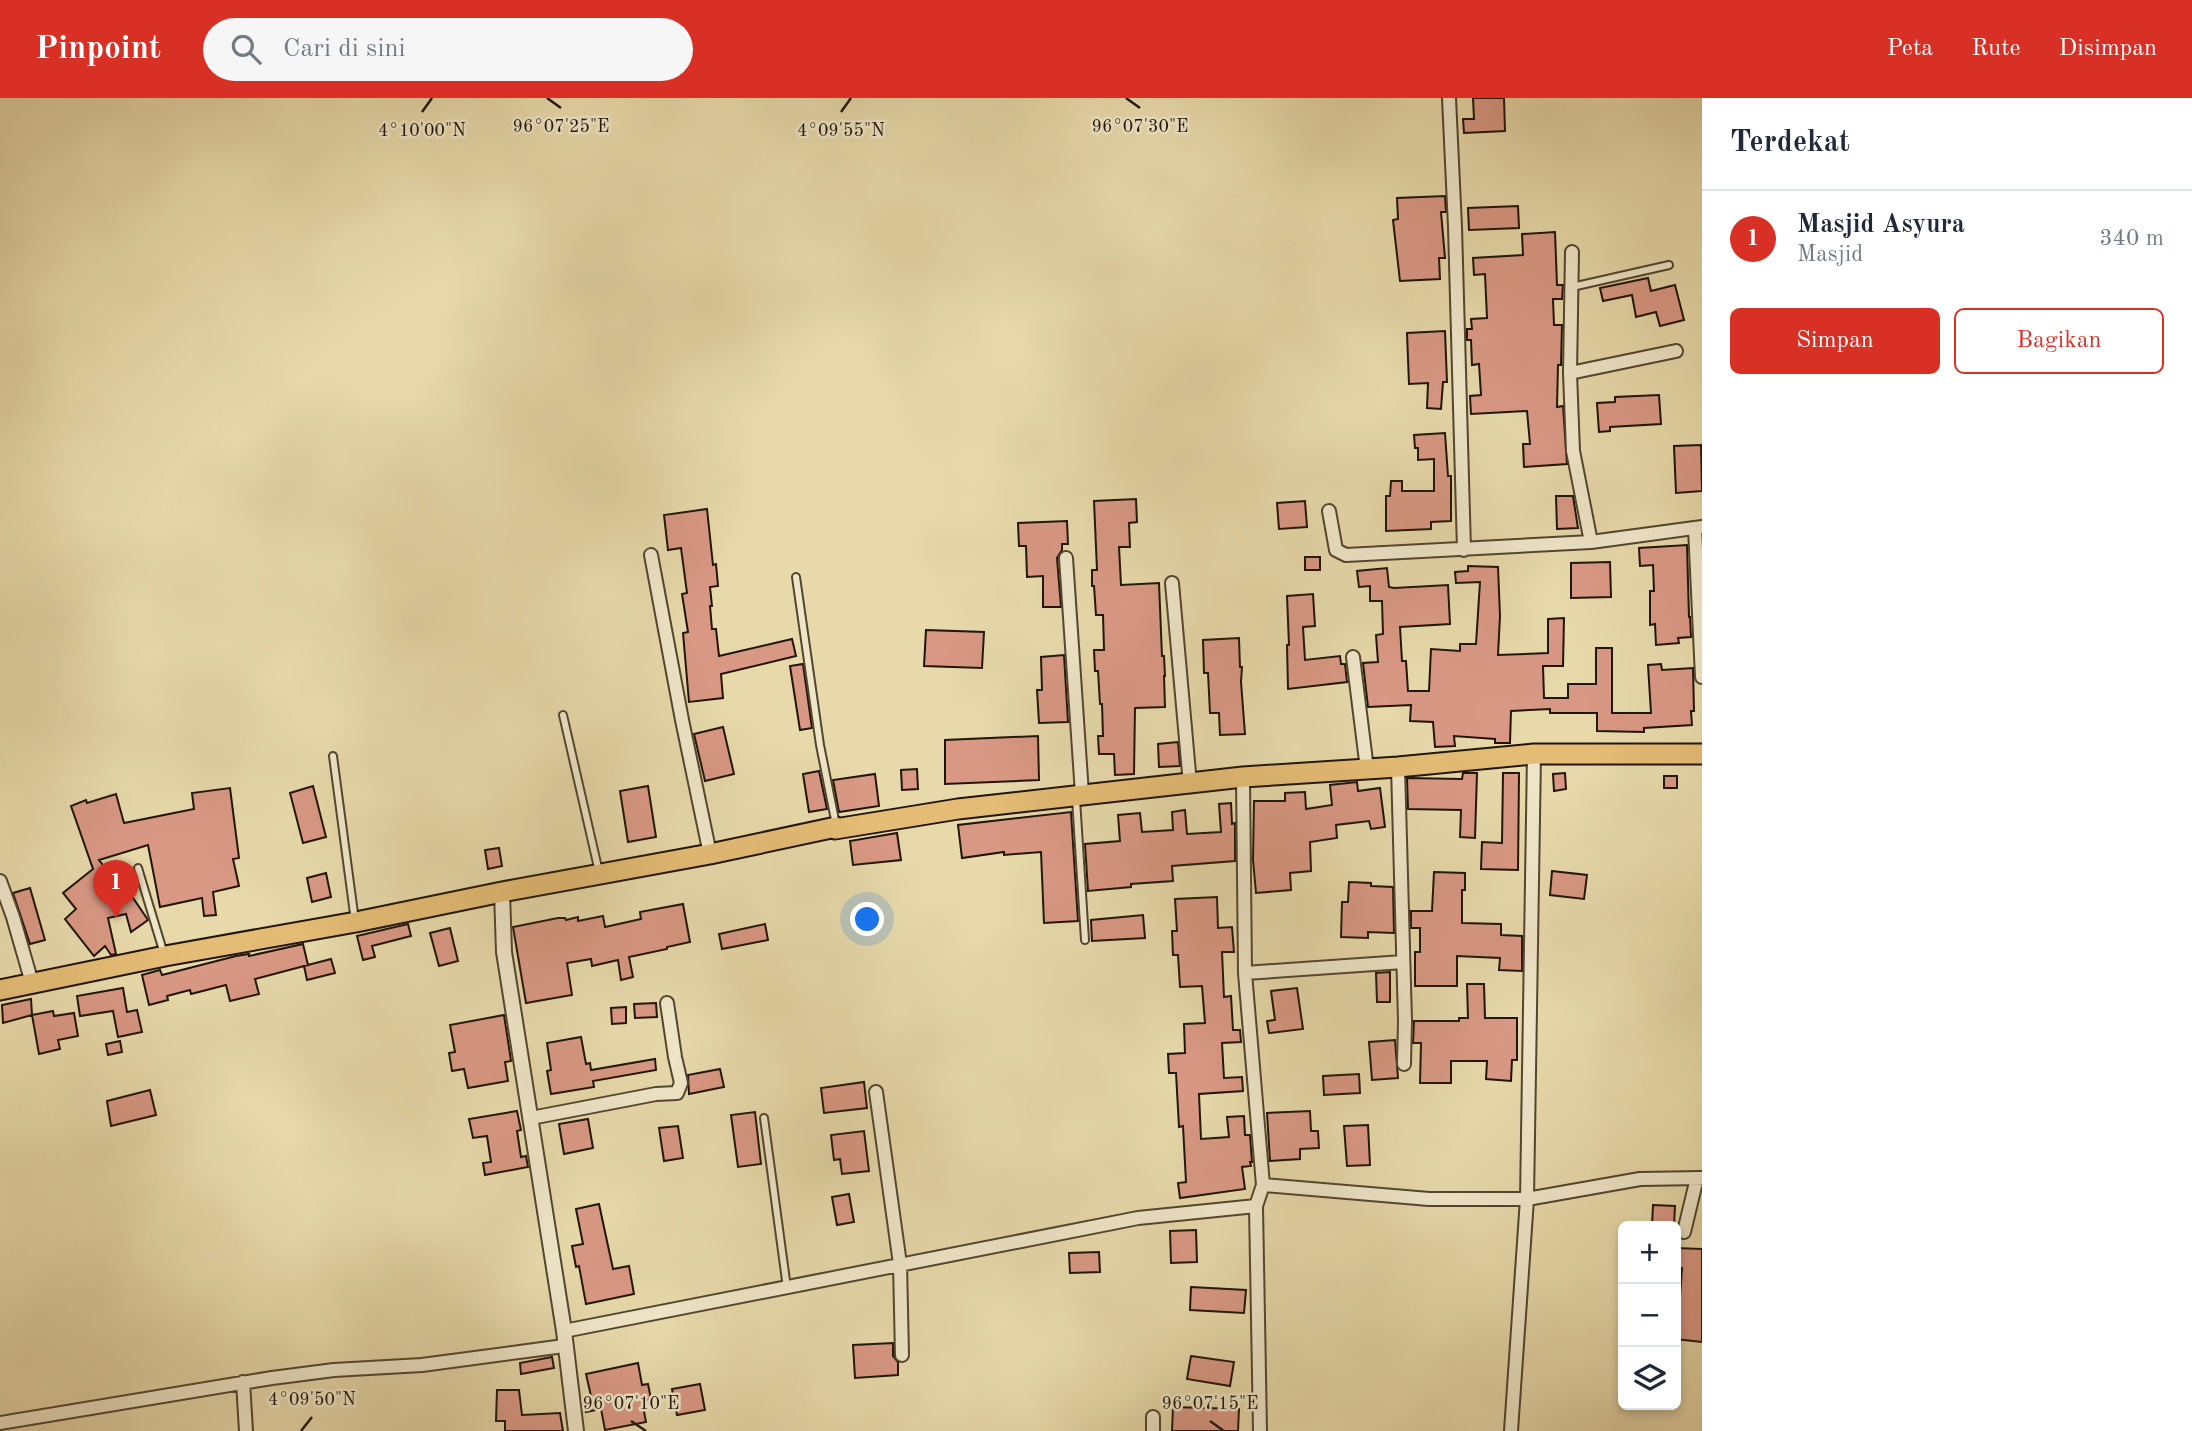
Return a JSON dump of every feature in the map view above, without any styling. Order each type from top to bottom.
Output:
[{"type":"highway","points":[[0,990],[165,956],[710,854],[836,827],[835,829],[958,809],[1243,777],[1398,767],[1534,754],[1702,754]]},
{"type":"street","points":[[1449,98],[1464,550]]},
{"type":"street","points":[[1572,252],[1570,373],[1573,451],[1591,542]]},
{"type":"street","points":[[1570,373],[1676,351]]},
{"type":"street","points":[[1329,511],[1336,550],[1346,555],[1591,542],[1699,528],[1702,677]]},
{"type":"street","points":[[652,555],[710,854]]},
{"type":"street","points":[[1066,558],[1079,795]]},
{"type":"street","points":[[1172,583],[1190,784]]},
{"type":"street","points":[[1353,657],[1367,769]]},
{"type":"street","points":[[1511,1431],[1527,1199],[1534,754]]},
{"type":"street","points":[[1398,767],[1404,1064]]},
{"type":"street","points":[[1243,777],[1245,973],[1263,1185],[1256,1206],[1260,1431]]},
{"type":"street","points":[[0,881],[32,983]]},
{"type":"street","points":[[502,892],[504,953],[531,1118],[576,1431]]},
{"type":"street","points":[[1245,973],[1403,962]]},
{"type":"street","points":[[531,1118],[656,1094],[677,1093],[681,1083],[667,1003]]},
{"type":"street","points":[[876,1092],[900,1264],[902,1355]]},
{"type":"street","points":[[1263,1185],[1429,1199],[1527,1199],[1640,1179],[1700,1178],[1684,1232]]},
{"type":"street","points":[[0,1423],[272,1378],[334,1370],[422,1365],[564,1339],[900,1264],[1138,1218],[1256,1206]]},
{"type":"street","points":[[246,1431],[247,1382]]},
{"type":"lane","points":[[1572,286],[1669,265]]},
{"type":"lane","points":[[796,577],[820,745],[836,827]]},
{"type":"lane","points":[[563,715],[599,873]]},
{"type":"lane","points":[[333,756],[355,922]]},
{"type":"lane","points":[[1079,795],[1085,940]]},
{"type":"lane","points":[[138,868],[165,956]]},
{"type":"lane","points":[[764,1118],[787,1288]]},
{"type":"building","points":[[1473,98],[1504,98],[1505,131],[1464,133],[1463,119],[1474,119]]},
{"type":"building","points":[[1445,196],[1446,212],[1441,212],[1445,258],[1439,258],[1440,279],[1400,281],[1393,220],[1398,219],[1397,198]]},
{"type":"building","points":[[1518,206],[1519,228],[1469,230],[1468,208]]},
{"type":"building","points":[[1555,232],[1557,285],[1563,285],[1562,299],[1553,299],[1554,325],[1562,325],[1557,407],[1563,406],[1567,464],[1524,467],[1523,444],[1530,444],[1527,411],[1471,414],[1470,396],[1481,395],[1479,364],[1472,365],[1471,340],[1467,340],[1467,329],[1472,329],[1471,319],[1487,318],[1485,274],[1474,275],[1473,258],[1523,255],[1522,234]]},
{"type":"building","points":[[1648,278],[1651,291],[1675,285],[1684,320],[1660,326],[1656,312],[1636,317],[1632,295],[1603,301],[1600,288]]},
{"type":"building","points":[[1445,331],[1447,382],[1443,382],[1441,409],[1427,408],[1428,383],[1409,384],[1407,333]]},
{"type":"building","points":[[1659,395],[1661,424],[1610,427],[1610,431],[1599,432],[1597,403],[1615,402],[1615,397]]},
{"type":"building","points":[[1445,433],[1448,476],[1451,476],[1451,521],[1431,522],[1431,529],[1386,531],[1386,496],[1390,496],[1391,481],[1402,481],[1402,491],[1434,491],[1434,459],[1418,460],[1414,435]]},
{"type":"building","points":[[1701,445],[1702,491],[1676,493],[1674,446]]},
{"type":"building","points":[[1556,496],[1573,496],[1578,528],[1557,529]]},
{"type":"building","points":[[1136,499],[1137,522],[1129,523],[1130,547],[1119,547],[1121,585],[1159,583],[1165,707],[1135,708],[1134,774],[1115,775],[1114,754],[1099,754],[1098,736],[1103,736],[1102,704],[1094,650],[1104,650],[1103,615],[1096,615],[1092,586],[1092,570],[1097,570],[1094,501]]},
{"type":"building","points":[[1305,501],[1307,527],[1279,529],[1277,503]]},
{"type":"building","points":[[707,509],[718,586],[710,587],[710,606],[712,629],[716,629],[719,656],[792,639],[796,656],[721,674],[723,698],[689,702],[683,633],[688,632],[682,594],[687,593],[681,548],[668,550],[664,515]]},
{"type":"building","points":[[1067,521],[1068,544],[1062,544],[1057,558],[1061,607],[1043,607],[1043,576],[1027,577],[1026,546],[1019,546],[1018,523]]},
{"type":"building","points":[[1687,545],[1691,637],[1678,638],[1679,643],[1656,645],[1655,624],[1650,625],[1650,591],[1654,591],[1653,565],[1640,566],[1639,548]]},
{"type":"building","points":[[1305,557],[1320,557],[1320,570],[1305,570]]},
{"type":"building","points":[[1610,562],[1611,597],[1571,598],[1571,563]]},
{"type":"building","points":[[1468,566],[1498,567],[1498,655],[1548,653],[1548,619],[1564,618],[1563,666],[1543,666],[1544,698],[1568,698],[1568,684],[1596,684],[1596,648],[1612,648],[1612,713],[1651,713],[1648,665],[1661,664],[1662,670],[1693,668],[1692,725],[1644,728],[1644,732],[1597,731],[1597,713],[1550,713],[1550,709],[1511,711],[1510,743],[1495,743],[1495,739],[1454,736],[1455,746],[1435,747],[1433,722],[1410,721],[1411,705],[1368,707],[1363,663],[1378,662],[1376,635],[1383,634],[1382,601],[1370,601],[1370,586],[1359,587],[1357,571],[1387,568],[1389,587],[1394,588],[1448,585],[1450,624],[1400,627],[1402,661],[1406,661],[1408,691],[1429,691],[1431,649],[1460,651],[1460,644],[1476,644],[1480,582],[1456,583],[1455,572],[1468,571]]},
{"type":"building","points":[[1313,594],[1315,626],[1303,627],[1305,660],[1340,656],[1341,664],[1345,664],[1347,682],[1288,689],[1287,596]]},
{"type":"building","points":[[926,630],[984,632],[982,668],[924,666]]},
{"type":"building","points":[[1239,638],[1245,734],[1220,735],[1219,713],[1210,713],[1208,673],[1204,673],[1203,640]]},
{"type":"building","points":[[1064,655],[1068,722],[1039,723],[1037,690],[1042,690],[1041,657]]},
{"type":"building","points":[[803,664],[812,728],[800,730],[790,666]]},
{"type":"building","points":[[723,727],[734,774],[705,781],[694,734]]},
{"type":"building","points":[[1038,736],[1039,780],[945,784],[945,740]]},
{"type":"building","points":[[1178,742],[1180,766],[1159,767],[1158,744]]},
{"type":"building","points":[[917,769],[918,789],[902,790],[901,770]]},
{"type":"building","points":[[819,771],[827,809],[809,812],[803,774]]},
{"type":"building","points":[[1463,773],[1477,773],[1475,838],[1460,837],[1461,810],[1408,809],[1407,778],[1462,779]]},
{"type":"building","points":[[1503,773],[1519,773],[1518,870],[1481,869],[1482,842],[1502,843]]},
{"type":"building","points":[[1565,773],[1566,789],[1554,791],[1553,774]]},
{"type":"building","points":[[875,774],[879,806],[839,812],[833,780]]},
{"type":"building","points":[[1664,776],[1677,776],[1677,788],[1664,788]]},
{"type":"building","points":[[1357,782],[1358,791],[1380,788],[1385,827],[1371,829],[1369,821],[1336,825],[1337,838],[1310,842],[1311,871],[1290,873],[1291,890],[1256,893],[1253,860],[1254,801],[1285,801],[1285,793],[1305,792],[1306,809],[1332,805],[1330,785]]},
{"type":"building","points":[[313,786],[326,837],[303,843],[290,793]]},
{"type":"building","points":[[648,786],[656,837],[628,842],[620,791]]},
{"type":"building","points":[[230,788],[239,858],[233,859],[239,886],[213,892],[216,915],[204,916],[202,898],[160,907],[148,845],[99,860],[123,891],[127,889],[148,920],[131,932],[126,914],[108,918],[116,954],[111,955],[105,946],[94,956],[65,919],[76,909],[63,893],[93,869],[71,806],[116,794],[124,823],[194,809],[192,793]]},
{"type":"building","points":[[1231,803],[1232,824],[1235,823],[1235,861],[1172,866],[1173,881],[1088,891],[1085,844],[1120,841],[1118,815],[1140,813],[1142,832],[1173,830],[1172,812],[1185,810],[1187,834],[1221,832],[1219,804]]},
{"type":"building","points":[[1071,812],[1078,921],[1044,923],[1041,852],[1004,855],[1004,852],[962,858],[958,825]]},
{"type":"building","points":[[897,833],[901,860],[853,865],[850,841]]},
{"type":"building","points":[[499,848],[502,866],[488,869],[485,850]]},
{"type":"building","points":[[1552,871],[1587,875],[1584,899],[1550,895]]},
{"type":"building","points":[[1434,872],[1465,873],[1462,923],[1501,924],[1501,935],[1522,936],[1522,971],[1499,970],[1500,958],[1457,956],[1457,986],[1415,986],[1415,952],[1420,952],[1420,928],[1411,928],[1411,911],[1432,911]]},
{"type":"building","points":[[326,873],[331,897],[312,902],[307,878]]},
{"type":"building","points":[[1349,882],[1393,887],[1394,933],[1368,932],[1368,938],[1341,937],[1342,902],[1348,902]]},
{"type":"building","points":[[30,888],[45,940],[30,944],[13,893]]},
{"type":"building","points":[[1217,897],[1218,928],[1232,927],[1234,952],[1222,952],[1224,997],[1231,996],[1233,1030],[1240,1030],[1241,1042],[1222,1043],[1224,1078],[1242,1077],[1243,1091],[1199,1094],[1201,1139],[1229,1137],[1227,1117],[1244,1116],[1245,1135],[1250,1135],[1252,1162],[1251,1166],[1242,1167],[1245,1189],[1180,1198],[1178,1183],[1186,1182],[1183,1126],[1179,1127],[1176,1073],[1169,1073],[1168,1054],[1185,1053],[1184,1024],[1205,1023],[1202,986],[1180,987],[1178,955],[1173,955],[1172,931],[1177,931],[1175,899]]},
{"type":"building","points":[[683,904],[690,942],[629,957],[633,977],[621,980],[618,960],[592,966],[591,959],[567,963],[572,995],[526,1003],[513,927],[558,918],[566,920],[578,917],[578,921],[603,916],[605,927],[641,919],[640,912]]},
{"type":"building","points":[[1143,915],[1145,938],[1092,941],[1091,920]]},
{"type":"building","points":[[408,924],[411,936],[372,946],[375,957],[363,960],[357,936]]},
{"type":"building","points":[[765,924],[768,940],[722,949],[719,934]]},
{"type":"building","points":[[450,928],[458,961],[439,966],[430,933]]},
{"type":"building","points":[[303,944],[308,965],[255,979],[259,994],[230,1001],[226,985],[191,994],[190,990],[167,996],[168,1000],[149,1005],[142,975],[160,970],[162,975],[236,956],[249,956]]},
{"type":"building","points":[[331,959],[335,973],[307,980],[304,966]]},
{"type":"building","points":[[1390,972],[1390,1002],[1377,1002],[1376,973]]},
{"type":"building","points":[[1467,984],[1484,984],[1485,1018],[1517,1018],[1517,1060],[1512,1060],[1511,1081],[1486,1079],[1487,1061],[1451,1061],[1451,1083],[1420,1083],[1421,1043],[1413,1043],[1414,1021],[1459,1021],[1459,1018],[1468,1018]]},
{"type":"building","points":[[123,988],[127,1012],[137,1010],[142,1032],[118,1037],[113,1011],[80,1016],[77,996]]},
{"type":"building","points":[[1297,988],[1303,1029],[1269,1033],[1267,1021],[1275,1020],[1271,991]]},
{"type":"building","points":[[31,999],[32,1015],[3,1023],[2,1005]]},
{"type":"building","points":[[656,1003],[657,1017],[635,1018],[634,1004]]},
{"type":"building","points":[[626,1007],[626,1023],[612,1024],[611,1008]]},
{"type":"building","points":[[53,1011],[54,1016],[74,1013],[78,1036],[58,1040],[60,1049],[39,1054],[32,1015]]},
{"type":"building","points":[[504,1015],[511,1061],[505,1062],[508,1081],[468,1088],[464,1069],[452,1071],[449,1053],[455,1052],[450,1025]]},
{"type":"building","points":[[581,1037],[586,1064],[590,1063],[591,1070],[655,1059],[656,1070],[593,1081],[594,1087],[551,1094],[547,1071],[551,1070],[547,1043]]},
{"type":"building","points":[[1395,1040],[1398,1078],[1372,1080],[1369,1042]]},
{"type":"building","points":[[120,1041],[122,1052],[108,1055],[106,1044]]},
{"type":"building","points":[[720,1069],[724,1087],[689,1094],[688,1075]]},
{"type":"building","points":[[1359,1074],[1360,1093],[1324,1095],[1323,1076]]},
{"type":"building","points":[[864,1082],[867,1108],[824,1113],[821,1088]]},
{"type":"building","points":[[150,1090],[156,1115],[111,1126],[107,1101]]},
{"type":"building","points":[[517,1111],[521,1130],[517,1131],[521,1157],[526,1156],[528,1167],[485,1175],[483,1163],[491,1162],[487,1136],[473,1138],[469,1119]]},
{"type":"building","points":[[1310,1111],[1311,1131],[1318,1131],[1319,1148],[1300,1149],[1300,1159],[1270,1161],[1267,1113]]},
{"type":"building","points":[[755,1112],[761,1164],[738,1167],[731,1115]]},
{"type":"building","points":[[588,1119],[593,1148],[564,1154],[559,1124]]},
{"type":"building","points":[[1368,1125],[1370,1165],[1347,1166],[1344,1126]]},
{"type":"building","points":[[678,1126],[683,1158],[664,1161],[659,1128]]},
{"type":"building","points":[[864,1131],[869,1171],[842,1174],[840,1159],[834,1160],[831,1135]]},
{"type":"building","points":[[849,1194],[854,1222],[837,1225],[832,1197]]},
{"type":"building","points":[[599,1204],[613,1269],[629,1266],[634,1294],[586,1304],[579,1266],[576,1267],[572,1246],[583,1244],[576,1209]]},
{"type":"building","points":[[1653,1205],[1675,1206],[1674,1221],[1652,1221]]},
{"type":"building","points":[[1196,1230],[1197,1262],[1171,1263],[1170,1231]]},
{"type":"building","points":[[1681,1248],[1702,1249],[1702,1342],[1681,1340]]},
{"type":"building","points":[[1099,1252],[1100,1272],[1070,1273],[1069,1253]]},
{"type":"building","points":[[1191,1287],[1246,1290],[1244,1313],[1190,1310]]},
{"type":"building","points":[[893,1343],[898,1375],[855,1378],[853,1345]]},
{"type":"building","points":[[1191,1356],[1234,1362],[1230,1386],[1187,1379]]},
{"type":"building","points":[[552,1357],[554,1368],[521,1374],[520,1363]]},
{"type":"building","points":[[638,1363],[642,1385],[648,1384],[651,1399],[642,1401],[646,1422],[605,1430],[601,1409],[586,1412],[584,1397],[591,1396],[586,1374]]},
{"type":"building","points":[[700,1384],[705,1410],[677,1415],[672,1389]]},
{"type":"building","points":[[497,1390],[519,1390],[522,1415],[560,1413],[563,1431],[505,1431],[505,1421],[496,1421]]},
{"type":"building","points":[[1173,1407],[1239,1409],[1238,1431],[1172,1431]]},
{"type":"place","name":"Masjid Asyura","points":[[116,918]]}]
